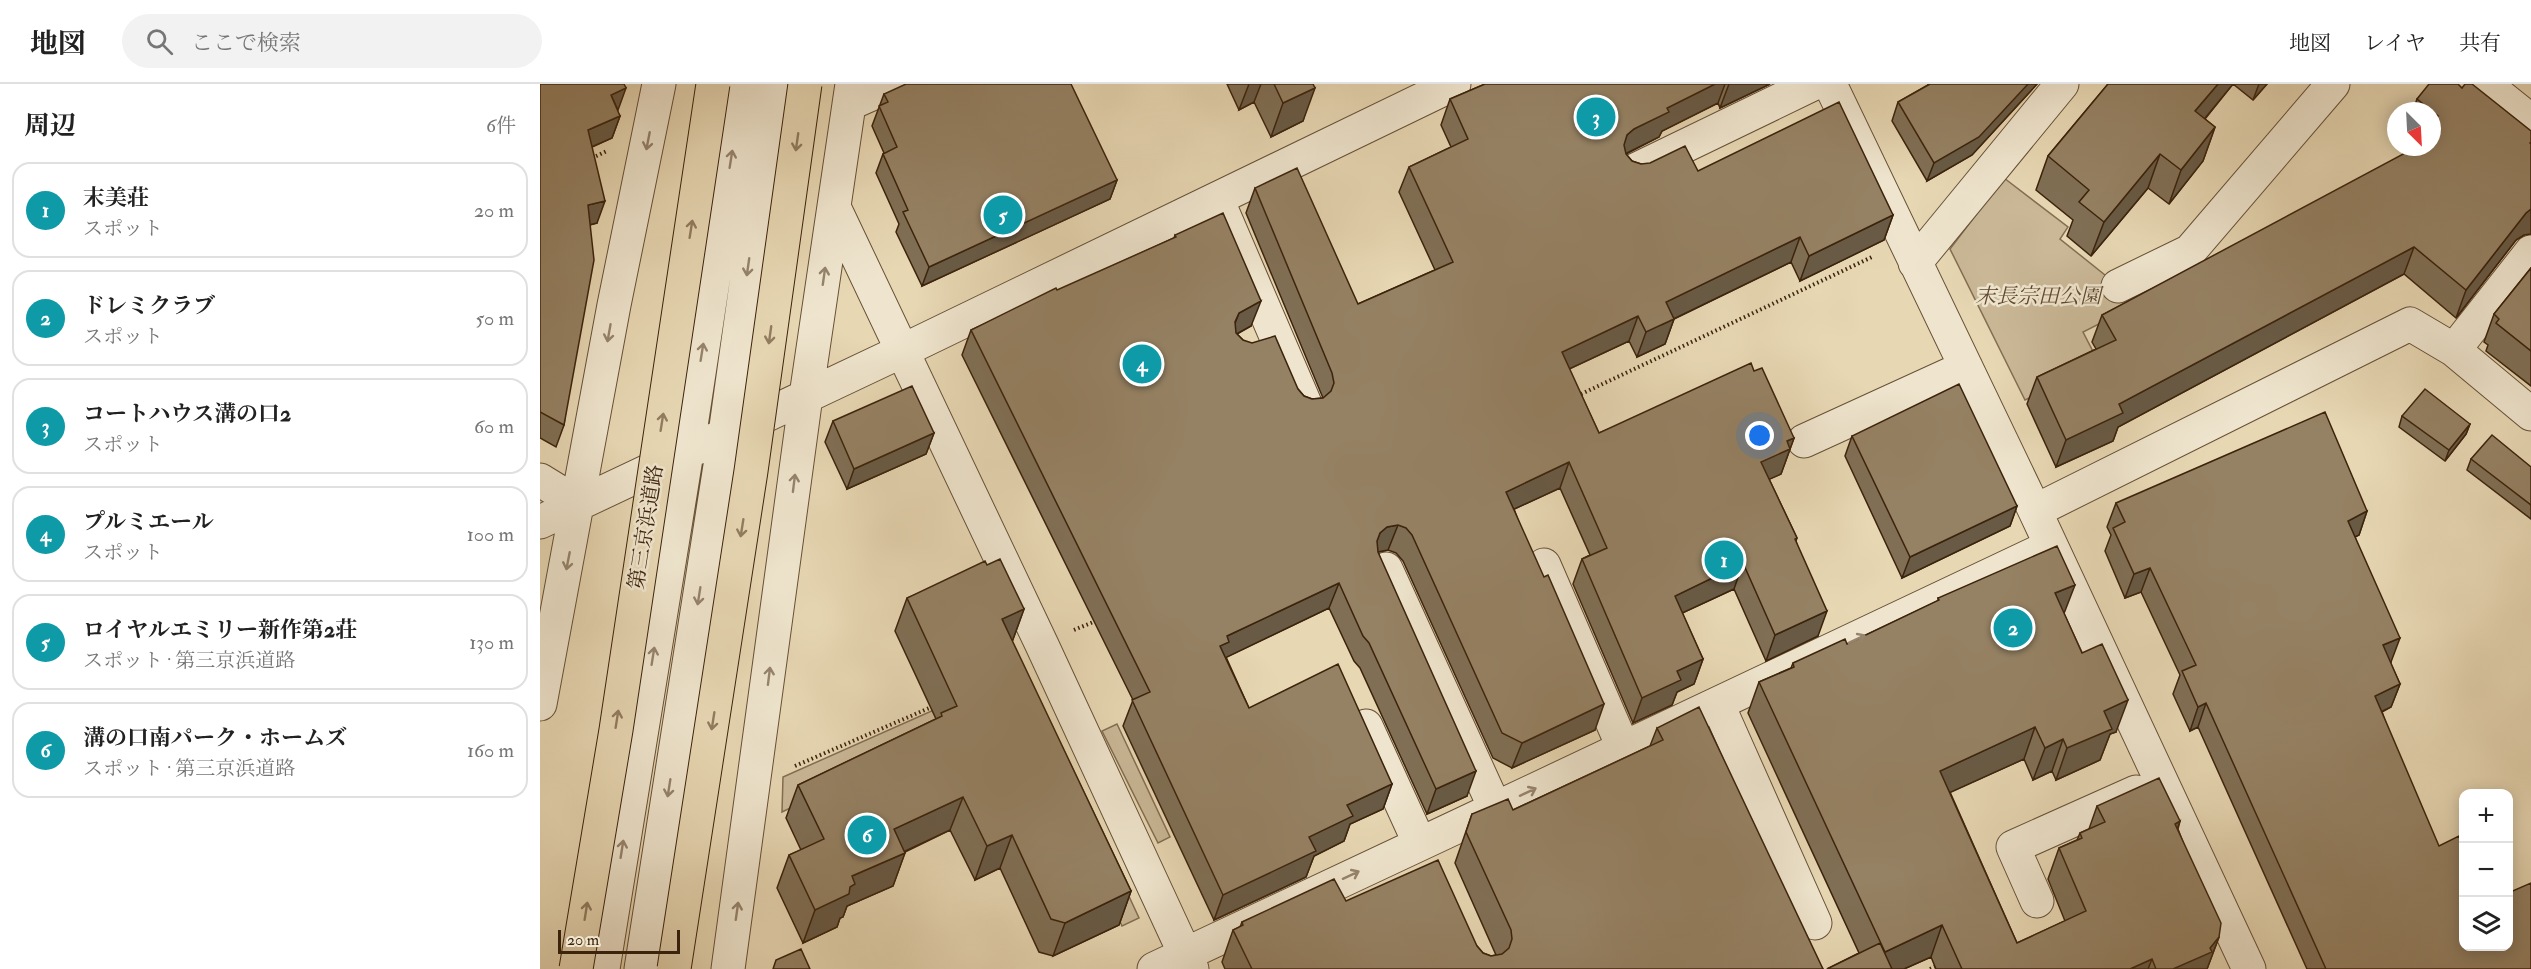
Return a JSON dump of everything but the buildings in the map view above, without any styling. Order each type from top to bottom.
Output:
[{"type":"highway","name":"第三京浜道路","points":[[576,969],[616,730],[713,84]]},
{"type":"highway","points":[[674,969],[751,471],[805,84]]},
{"type":"street","points":[[540,704],[579,504],[614,305],[659,84]]},
{"type":"street","points":[[603,969],[687,452],[743,84]]},
{"type":"street","points":[[641,969],[724,434],[774,84]]},
{"type":"street","points":[[729,969],[806,396],[851,94],[894,84]]},
{"type":"street","points":[[540,522],[902,351],[1454,84]]},
{"type":"street","points":[[1633,171],[1813,84]]},
{"type":"street","points":[[1830,84],[2035,511],[2249,969]]},
{"type":"street","points":[[1910,252],[2062,84]]},
{"type":"street","points":[[2118,286],[2190,251],[2333,84]]},
{"type":"street","points":[[2485,84],[2531,121]]},
{"type":"street","points":[[1217,199],[1306,406]]},
{"type":"street","points":[[834,207],[1042,645],[1188,962]]},
{"type":"street","points":[[2454,350],[2531,252]]},
{"type":"street","points":[[2035,511],[2410,324],[2454,350],[2531,414]]},
{"type":"street","points":[[1244,350],[1276,336]]},
{"type":"street","points":[[1804,441],[1966,367]]},
{"type":"street","points":[[540,480],[579,504]]},
{"type":"street","points":[[1154,969],[1188,962],[1421,842],[1718,705],[2051,546]]},
{"type":"street","points":[[1544,566],[1623,747]]},
{"type":"street","points":[[1386,569],[1495,808]]},
{"type":"street","points":[[1352,697],[1438,873]]},
{"type":"street","points":[[1718,705],[1815,923]]},
{"type":"street","points":[[2037,901],[2013,847],[2162,780]]},
{"type":"path","points":[[582,162],[614,148]]},
{"type":"path","points":[[1570,399],[1910,252]]},
{"type":"path","points":[[1042,645],[1105,617]]},
{"type":"path","points":[[790,768],[940,703]]},
{"type":"green space","name":"末長宗田公園","points":[[2004,178],[2068,227],[2060,239],[2140,303],[2083,332],[2100,365],[2025,400],[1950,249]]},
{"type":"green space","points":[[1024,670],[1139,918],[1122,926],[1017,700],[782,812],[783,777]]},
{"type":"green space","points":[[1117,724],[1170,837],[1158,843],[1102,731]]},
{"type":"place","name":"コートハウス溝の口2","points":[[1596,117]]},
{"type":"place","name":"ロイヤルエミリー新作第2荘","points":[[1003,215]]},
{"type":"place","name":"プルミエール","points":[[1142,364]]},
{"type":"place","name":"末美荘","points":[[1724,560]]},
{"type":"place","name":"ドレミクラブ","points":[[2013,628]]},
{"type":"place","name":"溝の口南パーク・ホームズ","points":[[867,835]]}]
